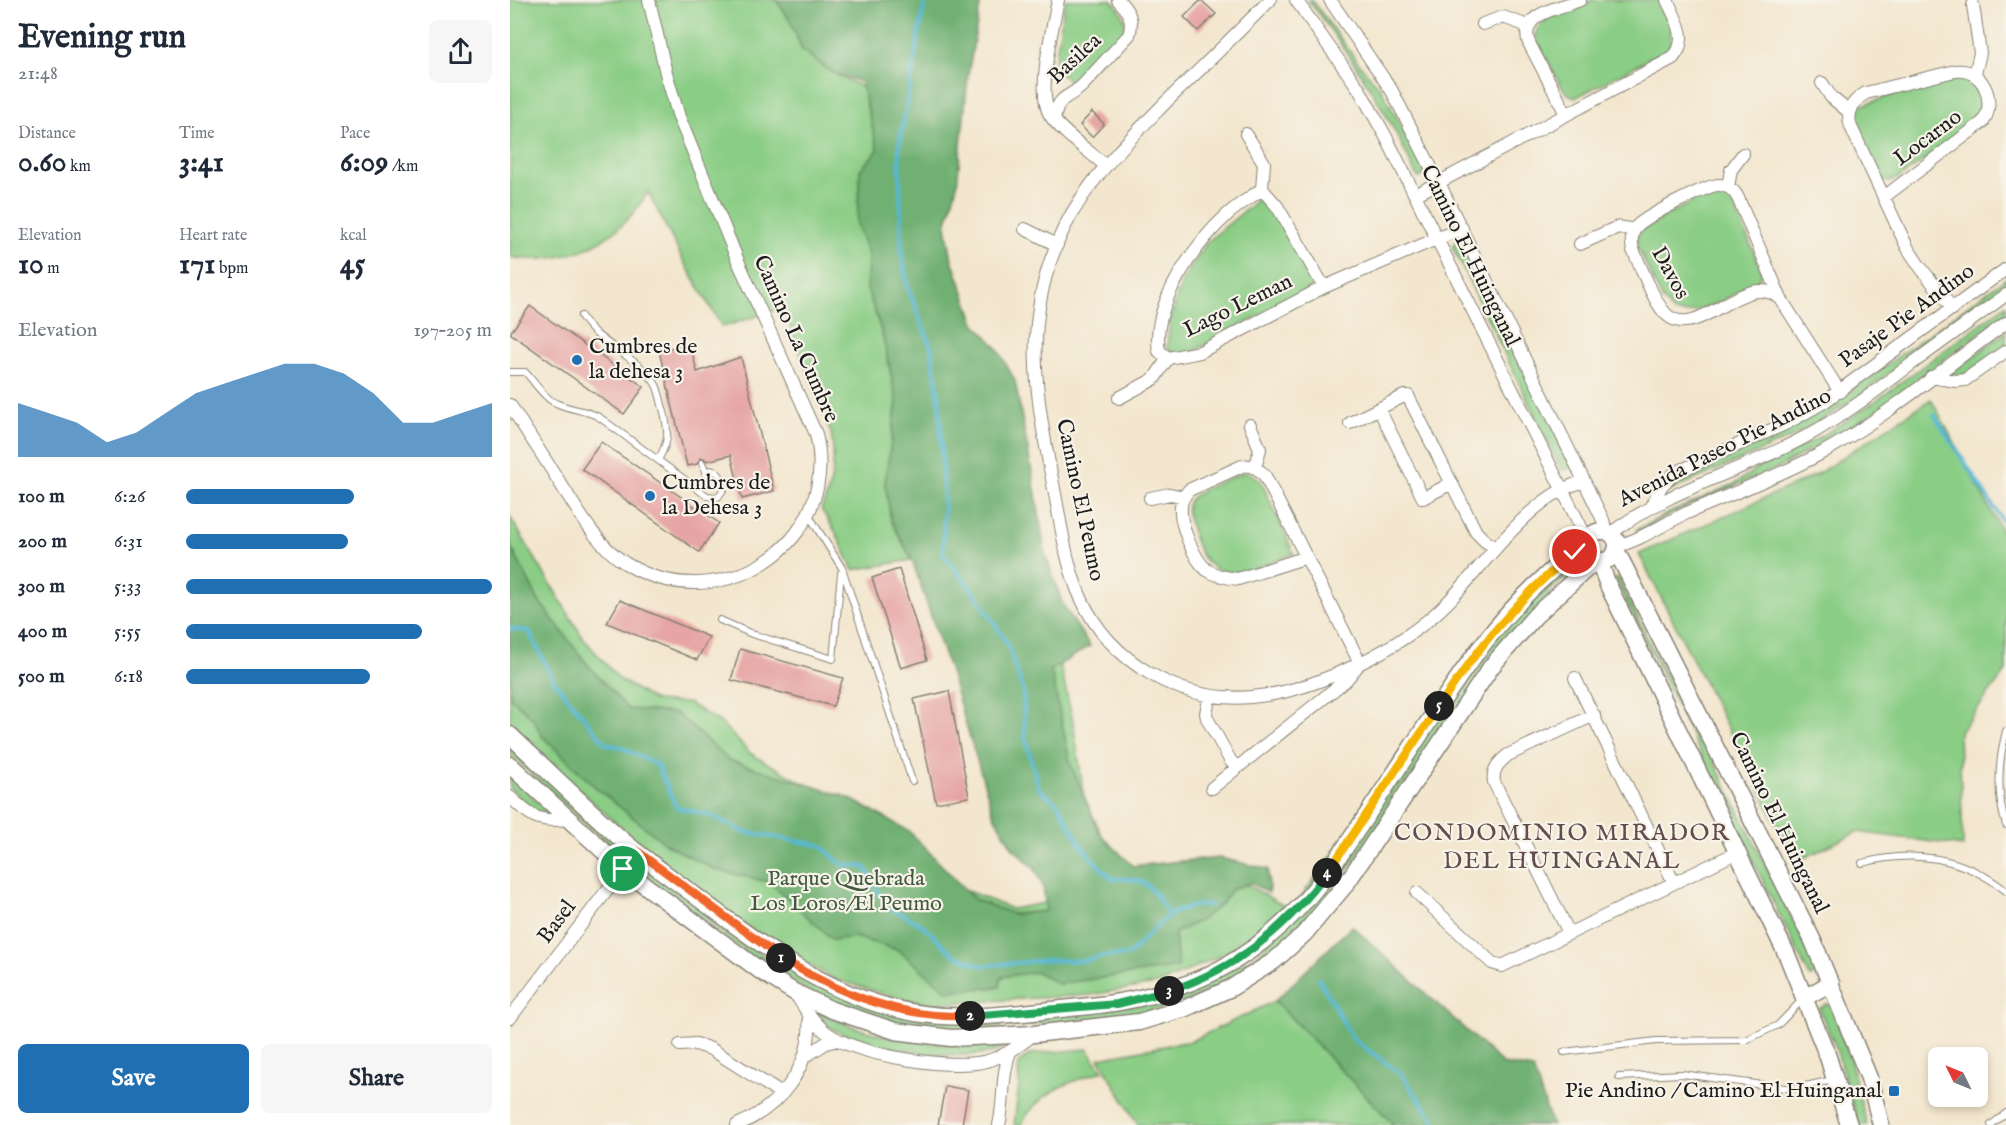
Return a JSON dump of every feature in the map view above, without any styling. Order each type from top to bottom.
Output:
[{"type":"street","name":"Camino La Cumbre","points":[[510,405],[594,534],[616,557],[652,576],[674,582],[695,584],[717,582],[743,574],[778,552],[796,533],[808,514],[819,476],[820,460],[816,434],[738,261],[693,153],[666,73],[649,0]]},
{"type":"street","name":"Basilea","points":[[1058,0],[1044,78],[1046,105],[1054,120],[1106,165]]},
{"type":"street","name":"Basilea","points":[[1054,120],[1059,102],[1082,86],[1130,35],[1132,26],[1130,15],[1119,0]]},
{"type":"street","name":"Camino El Peumo","points":[[1270,0],[1106,165],[1077,205],[1057,244],[1046,278],[1038,316],[1035,378],[1040,415],[1067,554],[1075,583],[1094,623],[1122,654],[1165,682],[1210,696],[1238,698],[1269,695],[1360,663],[1397,643],[1432,618],[1524,519],[1561,490],[1583,482]]},
{"type":"street","name":"Camino El Huinganal","points":[[1296,0],[1359,89],[1415,195],[1588,543]]},
{"type":"street","name":"Camino El Huinganal","points":[[1330,0],[1392,91],[1462,228],[1583,482],[1813,941],[1869,1078],[1881,1125]]},
{"type":"street","points":[[1566,114],[1529,43],[1528,26],[1540,15],[1580,0]]},
{"type":"street","points":[[1415,195],[1673,58],[1681,47],[1682,35],[1667,0]]},
{"type":"street","points":[[1973,5],[1980,53],[1975,74]]},
{"type":"street","points":[[1483,24],[1503,16],[1528,26]]},
{"type":"street","name":"Locarno","points":[[1884,197],[1983,122],[1988,112],[1988,99],[1982,81],[1975,74],[1955,71],[1866,93],[1855,101],[1849,112],[1851,127],[1907,247],[1952,308]]},
{"type":"street","points":[[1822,83],[1831,97],[1849,112]]},
{"type":"street","points":[[1246,134],[1264,164],[1262,189]]},
{"type":"street","points":[[1743,154],[1734,164],[1728,187],[1738,198],[1781,299],[1840,392]]},
{"type":"street","name":"Davos","points":[[1728,187],[1717,184],[1706,187],[1643,221],[1634,230],[1631,243],[1660,307],[1677,320],[1691,320],[1754,291]]},
{"type":"street","name":"Lago Leman","points":[[1168,358],[1159,351],[1156,338],[1166,302],[1177,281],[1204,238],[1230,212],[1262,189],[1277,206],[1324,287]]},
{"type":"street","name":"Davos","points":[[1580,244],[1618,227],[1634,230]]},
{"type":"street","name":"Lago Leman","points":[[1119,398],[1154,380],[1168,358],[1200,352],[1324,287],[1462,228]]},
{"type":"street","points":[[1025,230],[1057,244]]},
{"type":"street","points":[[1754,291],[1763,281],[1766,263]]},
{"type":"street","name":"Pasaje Pie Andino","points":[[1652,506],[1662,485],[1683,468],[1787,423],[1840,392],[2006,269]]},
{"type":"street","points":[[1754,291],[1766,290],[1781,299]]},
{"type":"street","name":"Avenida Paseo Pie Andino","points":[[1612,540],[1628,520],[1652,506],[1780,449],[1826,425],[1873,394],[2006,295]]},
{"type":"street","name":"Avenida Paseo Pie Andino","points":[[1612,540],[1631,542],[1688,513],[1819,454],[1876,418],[2006,323]]},
{"type":"street","points":[[1931,377],[1965,380],[2006,351]]},
{"type":"street","points":[[1350,423],[1408,396],[1476,532],[1485,542],[1496,548]]},
{"type":"street","points":[[1378,409],[1423,498],[1452,483]]},
{"type":"street","points":[[1250,425],[1260,449],[1255,468]]},
{"type":"street","points":[[1307,556],[1238,579],[1227,578],[1207,570],[1194,556],[1181,514],[1184,497],[1189,490],[1242,466],[1248,465],[1255,468],[1265,476],[1307,556],[1360,663]]},
{"type":"street","points":[[1150,498],[1170,494],[1184,497]]},
{"type":"street","points":[[510,735],[637,851],[778,956],[822,982],[885,1006],[935,1015],[981,1016],[1117,1004],[1159,994],[1198,980],[1232,963],[1265,940],[1297,911],[1330,869],[1454,683],[1509,611],[1543,578],[1588,543],[1595,533],[1612,540],[1612,557],[1598,560],[1535,616],[1491,667],[1346,884],[1315,923],[1294,944],[1238,984],[1186,1008],[1139,1022],[1034,1034],[970,1038],[914,1034],[854,1019],[794,992],[762,972],[623,869],[510,765]]},
{"type":"street","points":[[1588,543],[1590,556],[1598,560],[1787,955],[1837,1079],[1849,1125]]},
{"type":"street","name":"Camino El Peumo","points":[[1212,788],[1346,680],[1360,663]]},
{"type":"street","points":[[1575,678],[1674,883]]},
{"type":"street","points":[[1210,696],[1207,718],[1230,760],[1237,768]]},
{"type":"street","points":[[1569,933],[1494,782],[1492,773],[1508,755],[1594,715]]},
{"type":"street","points":[[510,797],[530,815],[537,818],[551,821],[567,819]]},
{"type":"street","name":"Basel","points":[[510,1018],[637,851]]},
{"type":"street","points":[[1417,893],[1492,963],[1502,966],[1738,852]]},
{"type":"street","points":[[1804,998],[1831,983]]},
{"type":"street","points":[[794,992],[809,1016],[838,1040],[903,1059],[975,1063],[1010,1052],[1034,1034]]},
{"type":"street","points":[[737,1125],[762,1112],[782,1094],[796,1076],[806,1056],[810,1036],[809,1016]]},
{"type":"street","points":[[806,1056],[826,1043],[838,1040]]},
{"type":"street","points":[[680,1045],[696,1044],[711,1049],[782,1094]]},
{"type":"street","points":[[999,1125],[1004,1102],[1005,1069],[1010,1052]]},
{"type":"street","points":[[975,1063],[992,1070],[1004,1085]]},
{"type":"lane","points":[[580,316],[587,327],[641,368],[657,387],[668,430],[666,446],[658,460]]},
{"type":"lane","points":[[510,372],[525,372],[553,402],[592,413],[707,496],[718,497],[723,490],[721,475],[717,471],[707,472]]},
{"type":"lane","points":[[702,463],[707,472],[704,483]]},
{"type":"lane","points":[[808,514],[842,568],[912,781]]},
{"type":"lane","points":[[720,620],[752,634],[833,659],[842,568]]},
{"type":"lane","points":[[2006,732],[1999,782],[2000,800],[2006,825]]},
{"type":"lane","points":[[1862,863],[1887,857],[1912,855],[1946,860],[1977,872],[2006,891]]},
{"type":"lane","points":[[1564,1052],[1656,1041],[1746,1040],[1778,1025],[1804,998]]},
{"type":"lane","points":[[1619,1077],[1682,1074],[1785,1088],[1802,1087],[1837,1079]]},
{"type":"lane","points":[[1991,1125],[2006,1113]]},
{"type":"green space","points":[[510,0],[776,0],[790,20],[802,50],[831,72],[862,87],[878,150],[860,170],[857,224],[868,254],[867,288],[883,337],[897,402],[885,483],[891,520],[912,560],[853,570],[835,531],[821,509],[832,472],[831,433],[783,308],[722,327],[683,260],[648,192],[632,215],[617,229],[589,247],[559,257],[526,259],[510,257]]},
{"type":"green space","name":"Parque Quebrada Los Loros/El Peumo","points":[[776,0],[981,0],[968,76],[957,185],[946,226],[952,260],[975,323],[998,349],[1015,381],[1045,553],[1063,605],[1090,646],[1051,670],[1070,762],[1099,833],[1133,866],[1220,858],[1268,869],[1269,893],[1251,883],[1232,889],[1223,902],[1203,919],[1175,933],[1178,967],[1059,984],[1037,972],[1001,977],[1000,987],[947,991],[898,950],[854,937],[833,940],[769,882],[716,870],[667,845],[595,787],[542,736],[533,719],[510,697],[510,545],[539,601],[587,664],[628,709],[676,713],[729,760],[847,797],[909,831],[974,899],[1013,914],[1046,911],[1043,886],[1034,868],[1012,847],[994,816],[950,672],[912,560],[891,520],[885,483],[897,402],[882,333],[867,288],[868,254],[857,224],[860,170],[878,150],[861,82],[831,72],[802,50],[790,20]]},
{"type":"green space","points":[[1065,0],[1111,0],[1122,13],[1125,22],[1123,39],[1073,86],[1064,76],[1053,74]]},
{"type":"green space","points":[[1308,0],[1312,0],[1360,65],[1381,89],[1426,172],[1425,175],[1419,178],[1416,175],[1394,129],[1368,84]]},
{"type":"green space","points":[[1593,0],[1658,0],[1673,30],[1671,44],[1666,50],[1575,98],[1570,96],[1560,84],[1539,47],[1536,35],[1538,29],[1550,18]]},
{"type":"green space","points":[[1960,79],[1975,85],[1981,103],[1979,114],[1955,137],[1899,178],[1889,182],[1882,180],[1858,130],[1855,117],[1858,110],[1863,105],[1907,90]]},
{"type":"green space","points":[[1709,192],[1725,193],[1732,200],[1762,272],[1758,281],[1717,303],[1693,312],[1673,312],[1662,299],[1637,246],[1638,234]]},
{"type":"green space","points":[[1261,197],[1273,209],[1317,285],[1181,358],[1167,348],[1170,320],[1181,283],[1207,242]]},
{"type":"green space","points":[[1459,241],[1571,464],[1570,468],[1561,469],[1453,248],[1454,243]]},
{"type":"green space","points":[[2006,278],[2006,286],[1854,399],[1819,422],[1790,438],[1669,491],[1675,480],[1774,437],[1830,406]]},
{"type":"green space","points":[[2006,305],[2006,313],[1872,414],[1778,468],[1691,505],[1636,532],[1669,513],[1736,483],[1756,469],[1821,437],[1874,402]]},
{"type":"green space","points":[[2006,332],[2006,345],[1966,374],[1946,376]]},
{"type":"green space","points":[[1931,399],[2006,539],[2006,671],[1959,733],[1963,846],[1857,832],[1796,862],[1639,554],[1816,475]]},
{"type":"green space","points":[[1248,472],[1261,481],[1294,554],[1252,569],[1235,572],[1218,570],[1205,561],[1197,547],[1187,515],[1187,507],[1189,501],[1198,493]]},
{"type":"green space","name":"Parque Quebrada Los Loros/El Peumo","points":[[510,517],[583,638],[619,679],[655,701],[688,703],[720,722],[751,754],[803,783],[965,890],[1012,909],[1056,901],[1030,537],[1073,721],[1084,796],[1108,848],[1133,866],[1202,859],[1286,907],[1234,949],[1162,983],[1091,995],[936,1004],[905,1000],[834,979],[775,946],[717,905],[622,829],[510,726]]},
{"type":"green space","points":[[1582,554],[1587,556],[1586,562],[1552,589],[1325,900],[1271,951],[1252,966],[1210,991],[1163,1008],[1105,1018],[1007,1026],[1008,1020],[1156,1003],[1193,989],[1258,955],[1478,658],[1523,607]]},
{"type":"green space","points":[[1618,577],[1664,672],[1681,695],[1817,969],[1815,975],[1810,977],[1615,579]]},
{"type":"green space","points":[[510,745],[621,847],[622,851],[619,854],[510,755]]},
{"type":"green space","points":[[510,775],[551,815],[536,813],[510,788]]},
{"type":"green space","points":[[643,865],[761,954],[817,986],[1000,1021],[1000,1028],[953,1032],[900,1024],[812,993],[763,965],[637,872]]},
{"type":"green space","points":[[1352,926],[1503,1064],[1533,1069],[1552,1125],[1394,1125],[1275,1001]]},
{"type":"green space","points":[[1275,1001],[1394,1125],[1138,1125],[1099,1058],[1191,1041]]},
{"type":"green space","points":[[1826,1004],[1832,1005],[1850,1059],[1867,1125],[1858,1125],[1836,1048],[1819,1009]]},
{"type":"green space","points":[[818,1012],[866,1031],[913,1041],[936,1044],[1012,1042],[997,1051],[980,1054],[937,1054],[914,1051],[848,1036],[831,1027]]},
{"type":"green space","points":[[1087,1049],[1103,1071],[1056,1089],[1028,1113],[1021,1125],[1014,1125],[1019,1085],[1018,1065],[1023,1059],[1031,1054]]},
{"type":"building","points":[[1201,0],[1216,14],[1198,31],[1184,17]]},
{"type":"building","points":[[1092,112],[1104,124],[1092,137],[1080,125]]},
{"type":"building","name":"Cumbres de la dehesa 3","points":[[530,306],[644,387],[624,414],[510,333]]},
{"type":"building","points":[[690,343],[697,372],[741,357],[774,491],[742,499],[731,455],[707,461],[700,458],[697,464],[687,466],[659,351]]},
{"type":"building","name":"Cumbres de la Dehesa 3","points":[[601,442],[719,523],[699,552],[582,469]]},
{"type":"building","points":[[899,569],[927,660],[901,668],[872,578]]},
{"type":"building","points":[[620,600],[709,637],[697,660],[607,623]]},
{"type":"building","points":[[740,649],[843,678],[833,706],[731,680]]},
{"type":"building","points":[[949,691],[969,797],[936,803],[914,699]]},
{"type":"building","points":[[945,1086],[968,1090],[962,1125],[938,1125]]},
{"type":"waterway","points":[[925,0],[899,146],[902,254],[907,285],[931,347],[939,397],[944,502],[943,554],[979,599],[1008,645],[1023,691],[1025,737],[1039,789],[1058,804],[1081,845],[1112,879],[1133,880],[1147,885],[1168,914]]},
{"type":"waterway","points":[[1934,415],[2006,526]]},
{"type":"waterway","points":[[510,629],[529,631],[553,680],[606,744],[621,747],[657,765],[676,807],[709,815],[744,832],[820,845],[841,864],[865,867],[886,906],[922,925],[954,955],[982,966],[1049,960],[1083,961],[1102,956],[1129,955],[1164,919],[1185,908],[1211,905]]},
{"type":"waterway","points":[[1319,979],[1353,1039],[1402,1075],[1437,1125]]},
{"type":"place","name":"Cumbres de la dehesa 3","points":[[577,360]]},
{"type":"place","name":"Cumbres de la Dehesa 3","points":[[650,496]]},
{"type":"place","name":"Pie Andino / Camino El Huinganal","points":[[1894,1091]]},
{"type":"district","name":"CONDOMINIO MIRADOR DEL HUINGANAL","points":[[1562,847]]},
{"type":"route","points":[[623,869],[637,851],[757,942],[800,970],[843,991],[901,1010],[958,1017],[981,1016],[1117,1004],[1159,994],[1198,980],[1232,963],[1265,940],[1297,911],[1330,869],[1454,683],[1491,633],[1530,590],[1575,552]]}]
